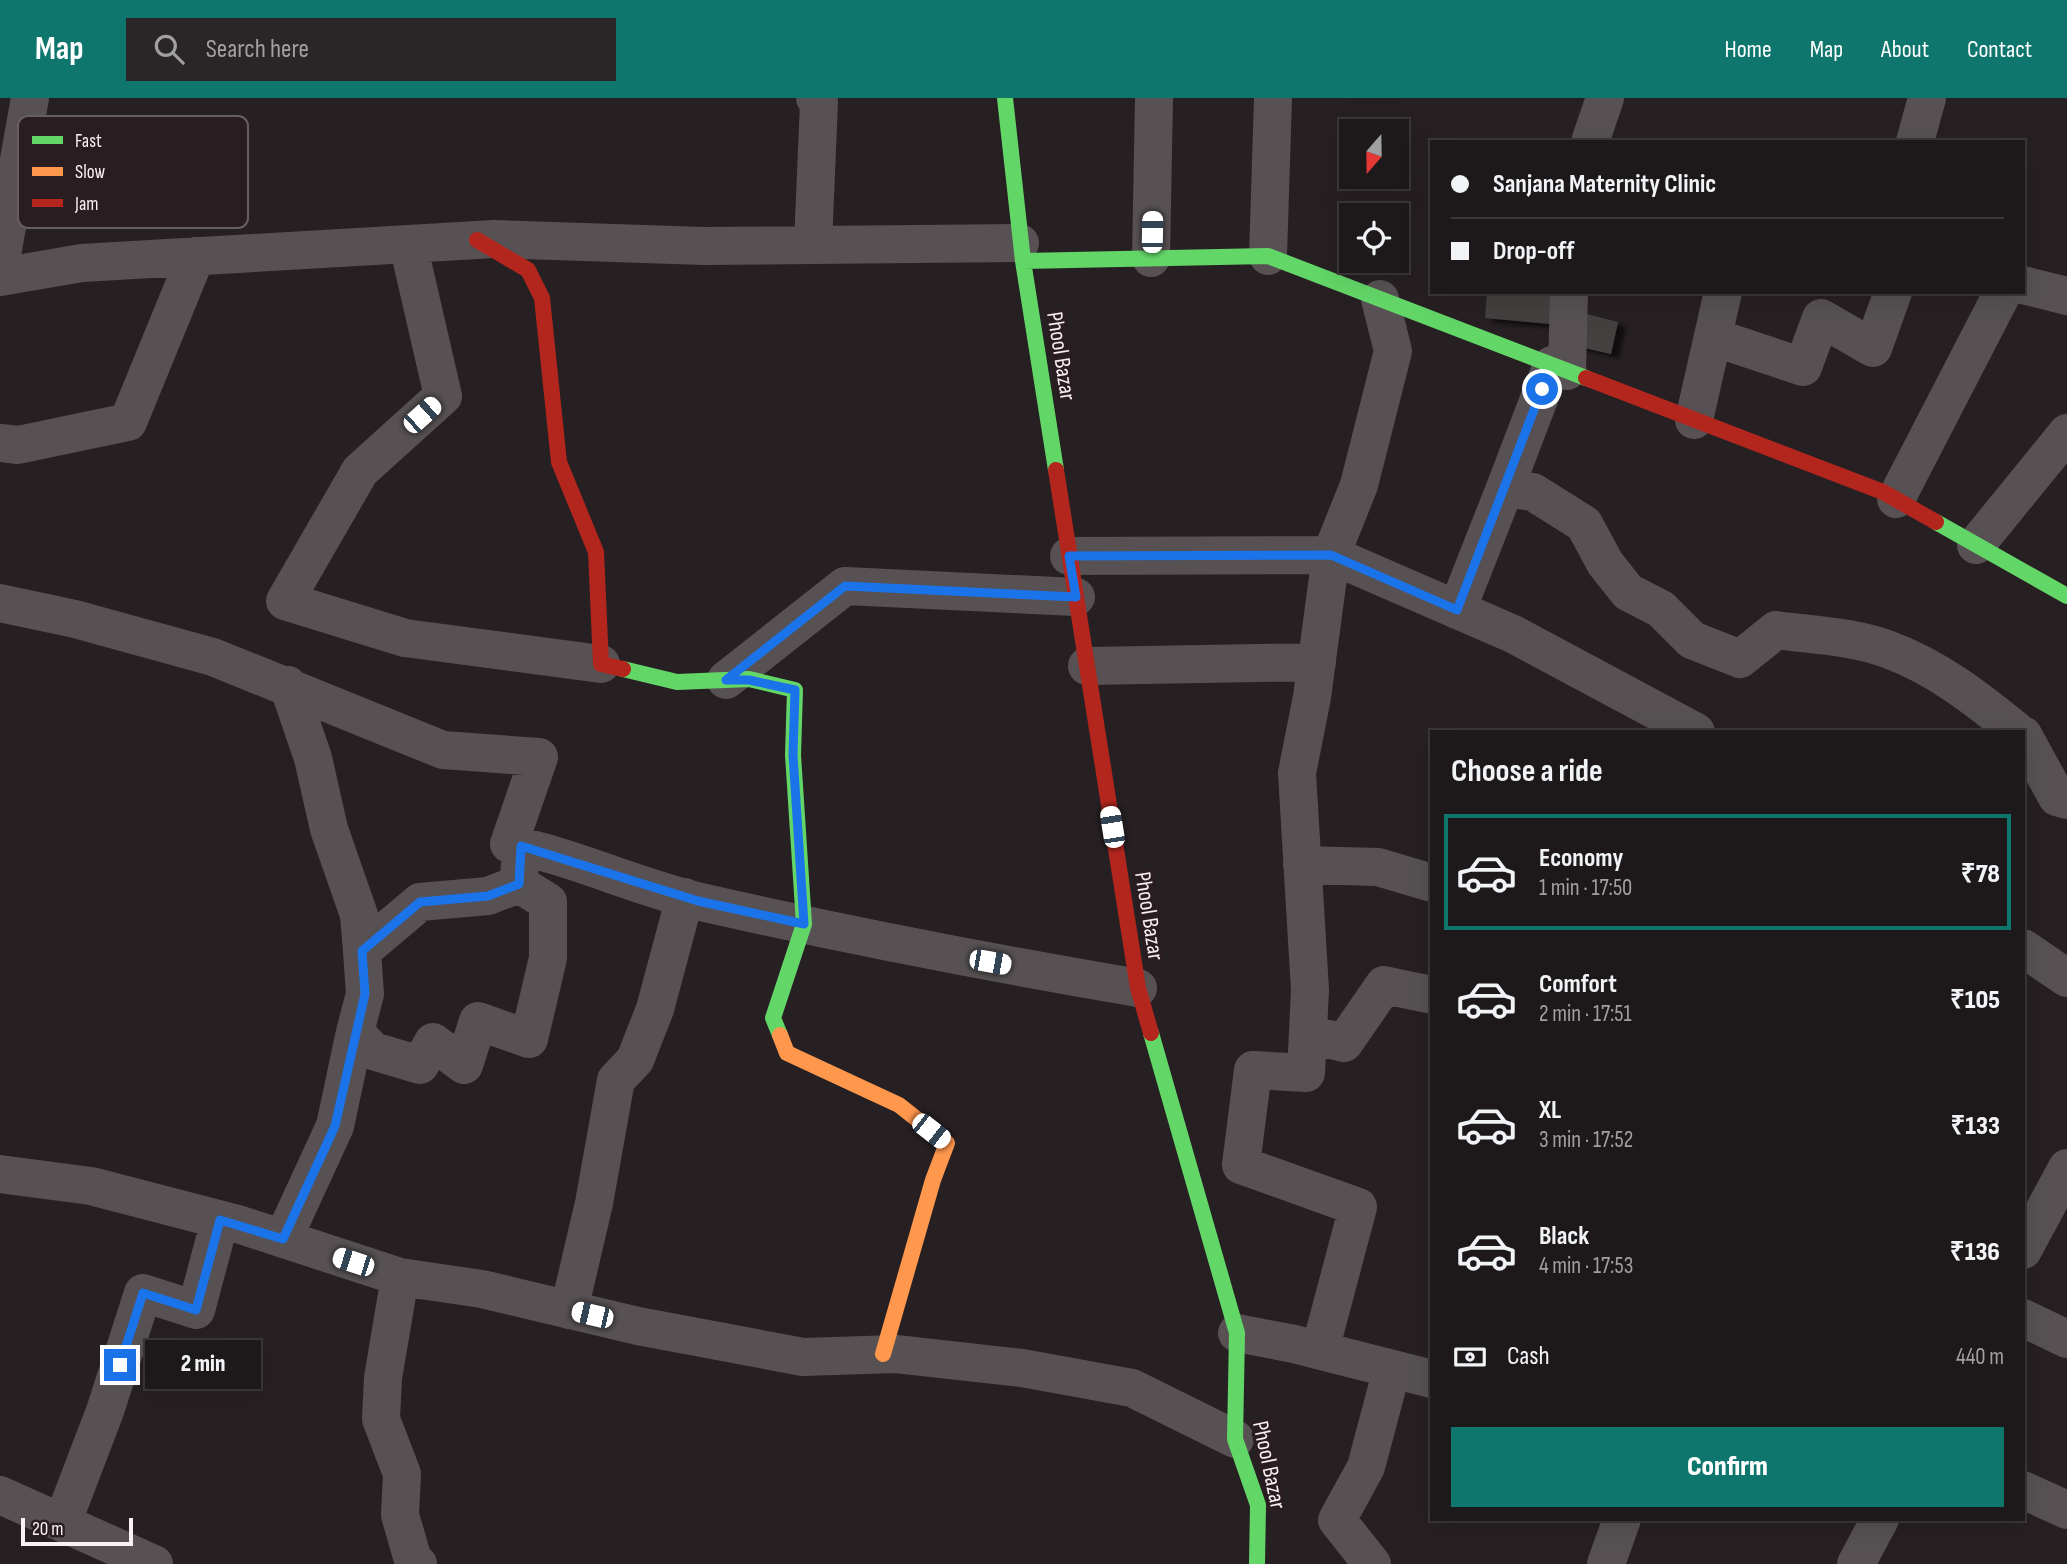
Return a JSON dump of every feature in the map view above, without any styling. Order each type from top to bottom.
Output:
[{"type":"street","points":[[27,116],[30,98]]},
{"type":"street","points":[[813,244],[819,102],[815,98]]},
{"type":"street","name":"Phool Bazar","points":[[1005,98],[1021,252],[1138,988],[1237,1333],[1235,1438],[1258,1505],[1257,1564]]},
{"type":"street","points":[[1151,258],[1154,98]]},
{"type":"street","points":[[1268,256],[1273,98]]},
{"type":"street","points":[[1591,140],[1605,98]]},
{"type":"street","points":[[1915,140],[1927,98]]},
{"type":"street","points":[[0,266],[18,165]]},
{"type":"street","points":[[477,240],[528,270],[542,298],[559,462],[596,552],[601,664]]},
{"type":"street","points":[[0,277],[82,263],[477,240],[704,246],[813,244],[1151,258],[1268,256],[1896,499],[2067,596]]},
{"type":"street","points":[[408,244],[443,396],[360,471],[285,601],[405,638],[601,664],[677,682],[749,680],[795,690],[793,755],[804,924],[773,1018],[787,1053],[899,1105],[947,1143],[933,1180],[884,1354]]},
{"type":"street","points":[[0,443],[18,444],[128,422],[197,256]]},
{"type":"street","points":[[2025,286],[2067,296]]},
{"type":"street","points":[[1457,610],[1505,488],[1560,368],[1569,294]]},
{"type":"street","points":[[1694,420],[1723,294]]},
{"type":"street","points":[[1713,337],[1803,367],[1821,318],[1873,348],[1892,294]]},
{"type":"street","points":[[1896,499],[2002,294]]},
{"type":"street","points":[[1320,1350],[1358,1207],[1241,1165],[1254,1070],[1306,1073],[1310,990],[1297,773],[1317,662],[1331,555],[1359,485],[1393,351],[1380,299]]},
{"type":"street","points":[[1976,545],[2067,433]]},
{"type":"street","points":[[1505,488],[1533,492],[1584,524],[1605,563],[1628,592],[1661,609],[1692,640],[1740,659],[1776,630],[1886,648],[1952,680],[2015,730]]},
{"type":"street","points":[[1069,556],[1331,555],[1513,634],[1692,730]]},
{"type":"street","points":[[726,680],[845,586],[1076,597]]},
{"type":"street","points":[[0,603],[75,619],[213,657],[288,685],[443,750],[539,757],[509,844],[685,897],[965,958],[1138,988]]},
{"type":"street","points":[[1087,666],[1317,662]]},
{"type":"street","points":[[283,1239],[335,1126],[365,994],[359,915],[329,829],[313,758],[288,685]]},
{"type":"street","points":[[2025,739],[2057,797],[2067,800]]},
{"type":"street","points":[[519,884],[521,846]]},
{"type":"street","points":[[1302,865],[1378,867],[1430,882]]},
{"type":"street","points":[[362,951],[420,902],[488,896],[519,884]]},
{"type":"street","points":[[355,1031],[373,1051],[420,1065],[433,1042],[464,1065],[478,1021],[529,1039],[548,958],[548,902],[519,884]]},
{"type":"street","points":[[569,1310],[594,1203],[616,1080],[635,1060],[655,1009],[685,897]]},
{"type":"street","points":[[2025,949],[2067,978]]},
{"type":"street","points":[[1308,1034],[1344,1043],[1384,985],[1430,995]]},
{"type":"street","points":[[2025,1246],[2067,1168]]},
{"type":"street","points":[[0,1174],[91,1186],[220,1220],[400,1277],[482,1289],[569,1310],[803,1357],[884,1354],[1022,1368],[1132,1388],[1235,1438]]},
{"type":"street","points":[[63,1521],[105,1411],[143,1293],[196,1310],[220,1220]]},
{"type":"street","points":[[400,1277],[383,1378],[381,1419],[402,1474],[400,1515],[414,1563]]},
{"type":"street","points":[[2025,1319],[2067,1339]]},
{"type":"street","points":[[1237,1333],[1320,1350],[1430,1378]]},
{"type":"street","points":[[1372,1564],[1336,1520],[1366,1467],[1392,1369]]},
{"type":"street","points":[[2025,1491],[2067,1510]]},
{"type":"street","points":[[0,1495],[154,1564]]},
{"type":"street","points":[[1606,1564],[1621,1521]]},
{"type":"street","points":[[1856,1564],[1879,1521]]},
{"type":"building","points":[[1487,294],[1564,294],[1561,325],[1485,318]]},
{"type":"building","points":[[1583,313],[1618,322],[1611,354],[1575,346]]},
{"type":"traffic: fast","points":[[1005,98],[1023,261],[1056,470]]},
{"type":"traffic: fast","points":[[1023,261],[1268,256],[1586,378]]},
{"type":"traffic: fast","points":[[1936,522],[2067,596]]},
{"type":"traffic: fast","points":[[623,669],[677,682],[749,679],[795,690],[793,755],[804,924],[773,1018],[780,1035]]},
{"type":"traffic: fast","points":[[1151,1033],[1237,1333],[1235,1439],[1258,1505],[1257,1564]]},
{"type":"traffic: slow","points":[[780,1035],[787,1053],[899,1105],[947,1143],[933,1180],[883,1354]]},
{"type":"traffic: jam","points":[[477,240],[528,270],[542,298],[559,462],[596,552],[601,664],[623,669]]},
{"type":"traffic: jam","points":[[1586,378],[1883,492],[1936,522]]},
{"type":"traffic: jam","points":[[1056,470],[1138,988],[1151,1033]]},
{"type":"route","points":[[120,1365],[143,1293],[196,1310],[220,1220],[283,1239],[335,1126],[365,994],[362,951],[420,902],[488,896],[519,884],[521,846],[698,901],[804,924],[793,755],[795,690],[749,680],[726,680],[845,586],[1076,597],[1069,556],[1331,555],[1457,610],[1542,389]]}]
